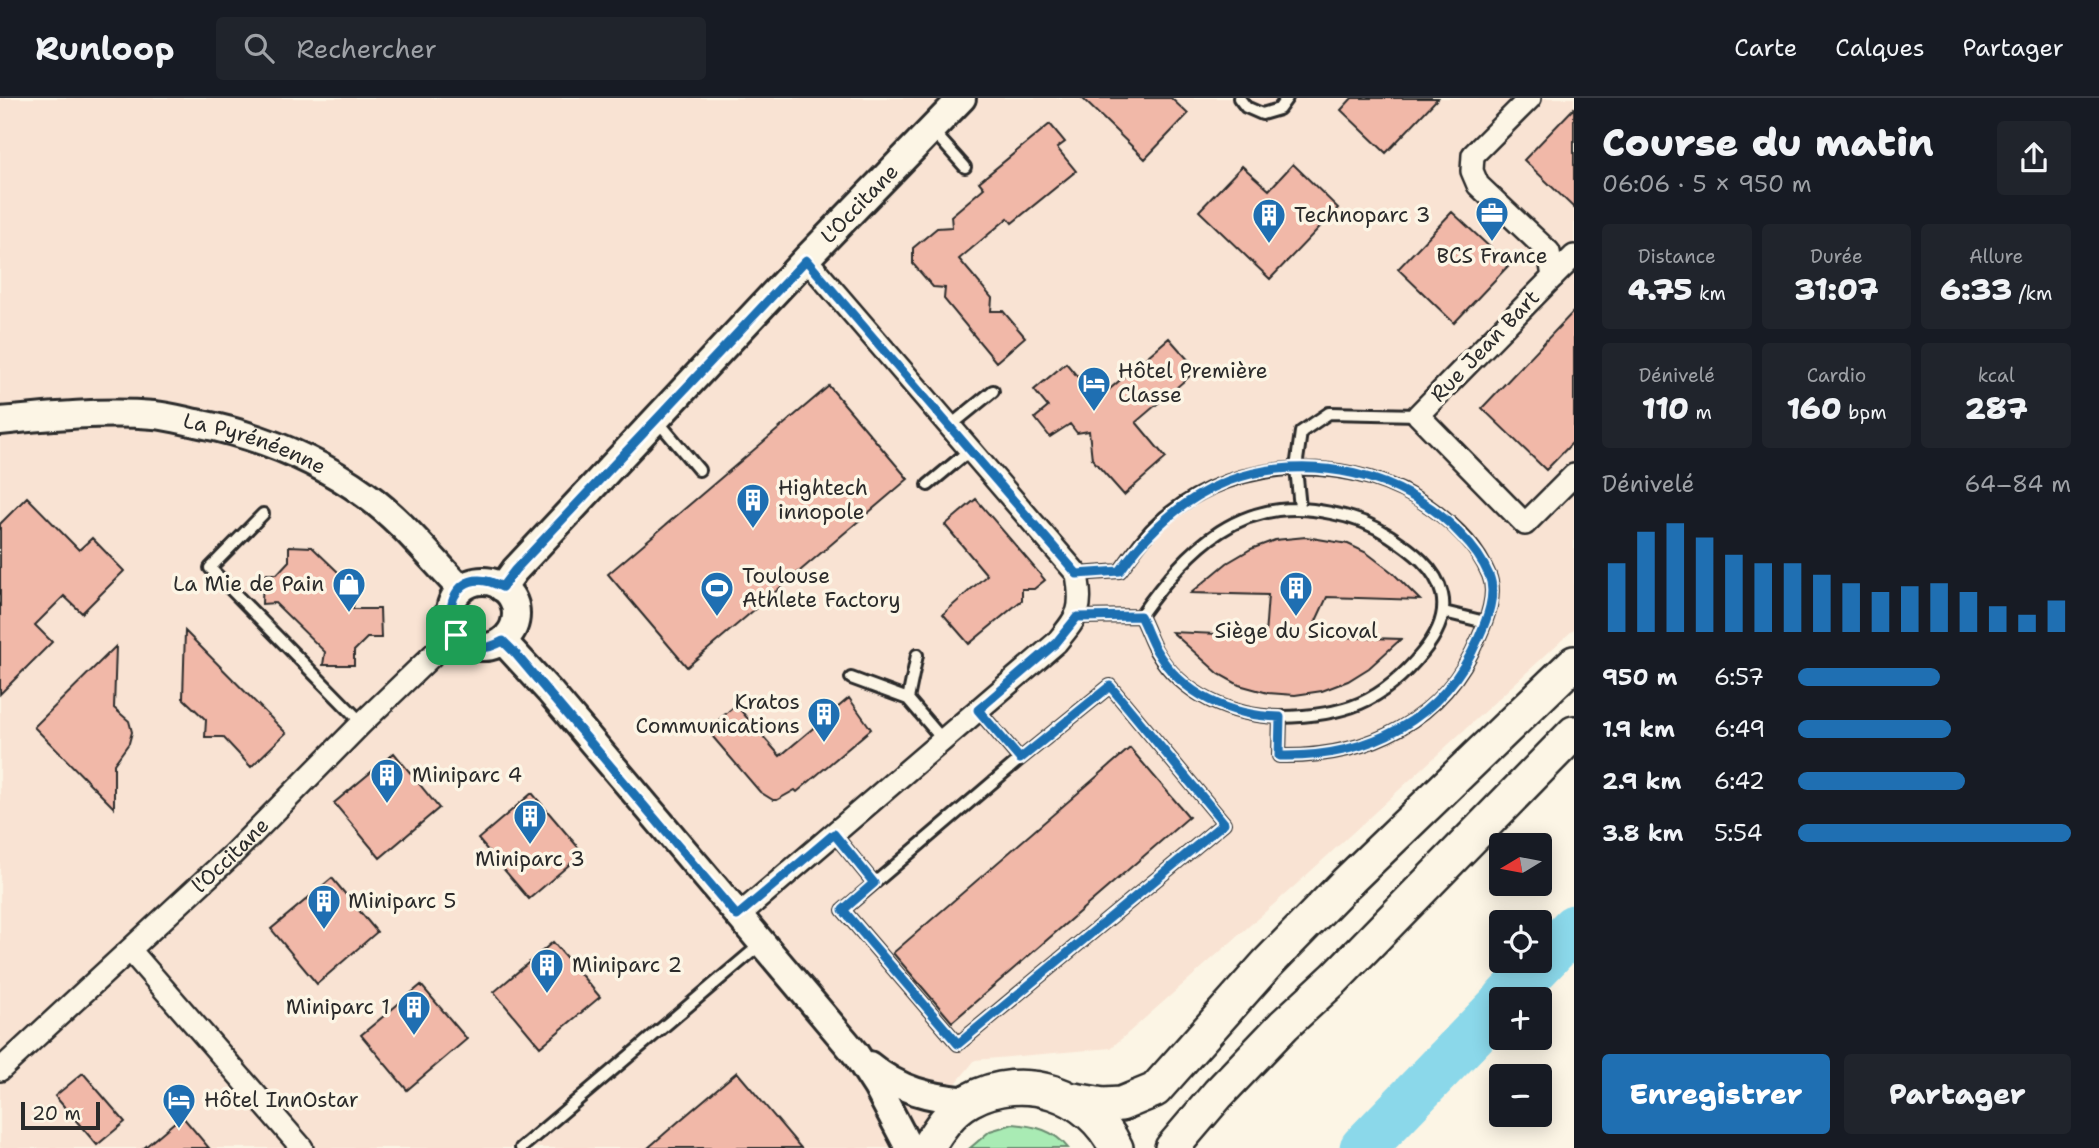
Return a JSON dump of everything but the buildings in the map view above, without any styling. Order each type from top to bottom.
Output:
[{"type":"main road","points":[[927,1148],[944,1121],[968,1101],[993,1090],[1021,1086],[1048,1090],[1074,1100],[1102,1105],[1121,1104],[1155,1090],[1267,964],[1337,892],[1574,663]]},
{"type":"main road","points":[[1172,1148],[1218,1094],[1284,1025],[1335,978],[1574,733]]},
{"type":"main road","points":[[1074,1100],[1098,1120],[1116,1148]]},
{"type":"street","name":"L'Occitane","points":[[502,587],[656,419],[962,98]]},
{"type":"street","name":"Rue Jean Bart","points":[[1530,98],[1473,155],[1472,171],[1478,185],[1549,252],[1553,277]]},
{"type":"street","name":"Rue Jean Bart","points":[[1574,256],[1418,415],[1525,524],[1574,475]]},
{"type":"street","points":[[737,916],[1056,643],[1077,617],[1081,597],[1077,574],[806,260]]},
{"type":"street","name":"La Pyrénéenne","points":[[0,421],[105,414],[156,415],[253,437],[294,452],[368,497],[404,528],[461,589]]},
{"type":"street","points":[[481,581],[493,582],[502,587],[510,595],[516,614],[510,634],[494,646],[473,647],[464,643],[456,635],[449,617],[450,606],[461,589],[470,583],[481,581]]},
{"type":"street","name":"l'Occitane","points":[[0,1070],[117,956],[232,855],[362,723],[456,635]]},
{"type":"street","points":[[503,641],[550,692],[855,1053],[877,1087],[909,1148]]},
{"type":"street","points":[[117,956],[302,1148]]},
{"type":"street","points":[[855,1053],[897,1086],[941,1098],[968,1101]]},
{"type":"lane","points":[[1239,98],[1246,107],[1262,114],[1279,108],[1287,98]]},
{"type":"lane","points":[[932,129],[965,167]]},
{"type":"lane","points":[[950,426],[993,391]]},
{"type":"lane","name":"Rue Jean Bart","points":[[1300,508],[1296,468],[1301,432],[1329,413],[1418,415]]},
{"type":"lane","points":[[656,419],[699,470]]},
{"type":"lane","points":[[928,485],[970,450]]},
{"type":"lane","points":[[1077,574],[1120,571],[1153,528],[1201,494],[1229,481],[1257,473],[1296,468],[1364,475],[1388,483],[1435,509],[1470,544],[1490,577],[1491,599],[1486,622],[1462,671],[1445,693],[1406,725],[1361,747],[1307,757],[1279,756],[1280,717]]},
{"type":"lane","points":[[1300,508],[1361,520],[1399,542],[1418,556],[1431,571],[1442,592],[1444,612],[1429,646],[1390,688],[1349,708],[1306,717],[1254,717],[1210,702],[1172,672],[1156,650],[1140,616],[1182,562],[1217,531],[1262,512],[1300,508]]},
{"type":"lane","points":[[263,514],[210,568],[362,723]]},
{"type":"lane","points":[[1444,612],[1486,622]]},
{"type":"lane","points":[[1077,617],[1140,616]]},
{"type":"lane","points":[[908,699],[917,655]]},
{"type":"lane","points":[[851,678],[908,699],[943,740]]},
{"type":"lane","points":[[1110,686],[1224,823],[958,1044],[843,910],[1020,759],[1110,686]]},
{"type":"lane","points":[[978,710],[1020,759]]},
{"type":"lane","points":[[834,834],[874,883]]},
{"type":"lane","points":[[521,1148],[761,944]]},
{"type":"shaded area","points":[[0,98],[1574,98],[1574,629],[1299,882],[1111,1048],[975,1060],[903,1148],[0,1148]]},
{"type":"green space","points":[[1013,1124],[1044,1130],[1057,1137],[1068,1148],[970,1148],[990,1131]]},
{"type":"waterway","points":[[1517,987],[1574,928]]},
{"type":"waterway","points":[[1363,1148],[1489,1017]]},
{"type":"place","name":"BCS France","points":[[1492,243]]},
{"type":"place","name":"Technoparc 3","points":[[1269,245]]},
{"type":"place","name":"Hôtel Première Classe","points":[[1094,413]]},
{"type":"place","name":"Hightech innopole","points":[[753,530]]},
{"type":"place","name":"La Mie de Pain","points":[[349,614]]},
{"type":"place","name":"Toulouse Athlete Factory","points":[[717,618]]},
{"type":"place","name":"Siège du Sicoval","points":[[1296,618]]},
{"type":"place","name":"Kratos Communications","points":[[824,744]]},
{"type":"place","name":"Miniparc 4","points":[[387,805]]},
{"type":"place","name":"Miniparc 3","points":[[530,846]]},
{"type":"place","name":"Miniparc 5","points":[[324,931]]},
{"type":"place","name":"Miniparc 2","points":[[547,995]]},
{"type":"place","name":"Miniparc 1","points":[[414,1037]]},
{"type":"place","name":"Hôtel InnOstar","points":[[179,1130]]},
{"type":"route","points":[[806,260],[1077,574],[1120,571],[1153,528],[1201,494],[1229,481],[1257,473],[1296,468],[1317,469],[1364,475],[1388,483],[1435,509],[1470,544],[1490,577],[1491,599],[1486,622],[1475,647],[1462,671],[1445,693],[1406,725],[1384,737],[1361,747],[1307,757],[1279,756],[1280,717],[1254,717],[1210,702],[1172,672],[1156,650],[1140,616],[1077,617],[1056,643],[978,710],[1020,759],[1110,686],[1224,823],[958,1044],[843,910],[874,883],[834,834],[737,916],[550,692],[503,641],[484,648],[473,647],[456,635],[451,627],[450,606],[461,589],[470,583],[481,581],[493,582],[502,587],[806,260]]}]
